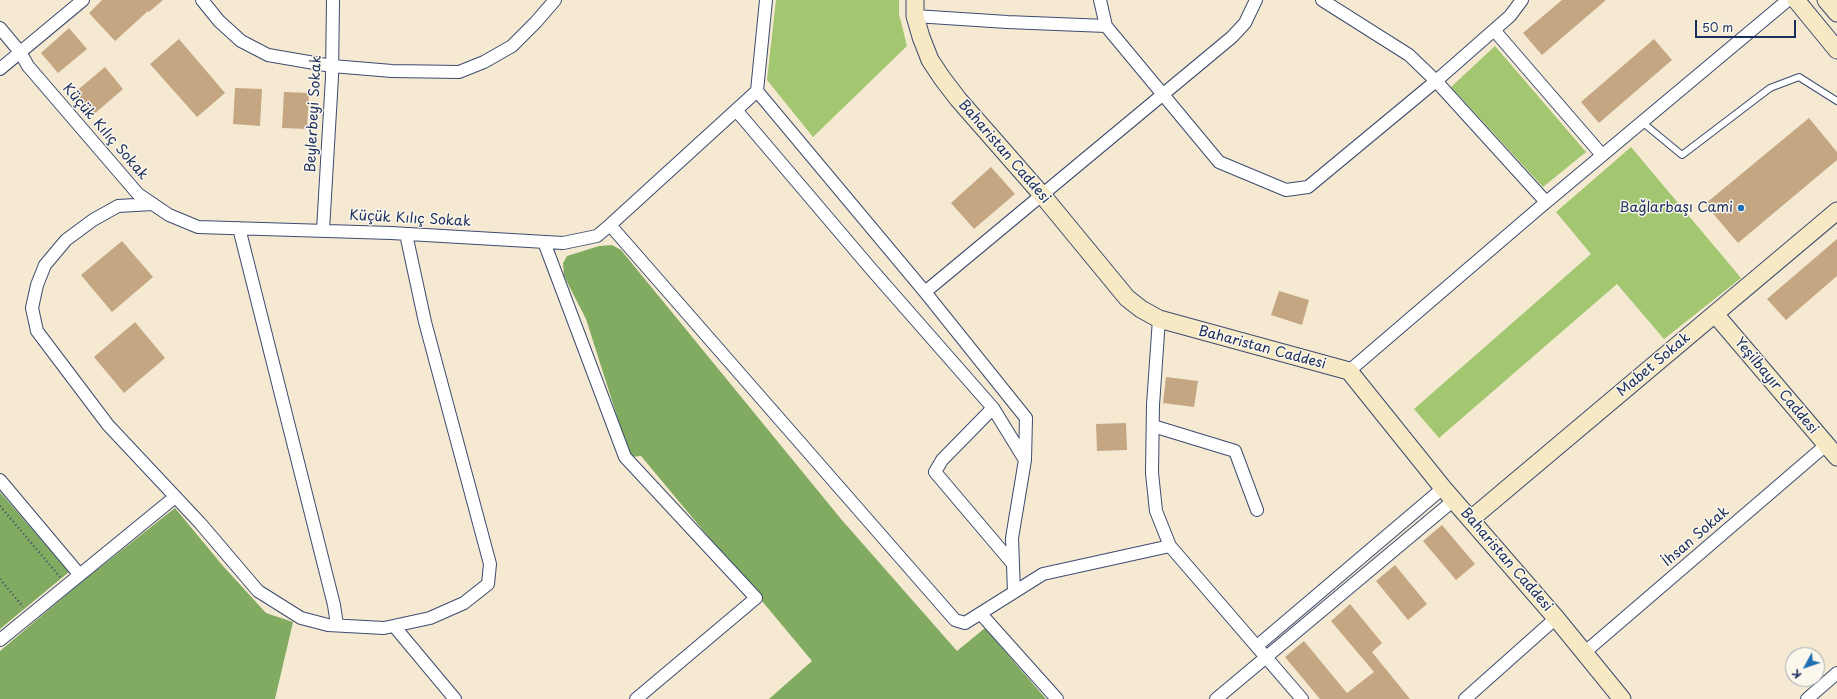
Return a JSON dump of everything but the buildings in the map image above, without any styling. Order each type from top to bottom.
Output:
[{"type":"street","points":[[0,69],[83,0]]},
{"type":"street","points":[[202,0],[219,22],[241,41],[268,55],[332,66],[392,72],[459,72],[484,62],[512,46],[536,22],[554,0]]},
{"type":"street","name":"Beylerbeyi Sokak","points":[[323,230],[332,66],[333,0]]},
{"type":"street","points":[[766,0],[757,91],[925,292],[1026,418],[1025,460],[1012,538],[1014,592]]},
{"type":"street","points":[[1100,0],[1106,26],[1219,162],[1286,190],[1308,187],[1436,81],[1510,16],[1522,0]]},
{"type":"street","points":[[925,292],[1043,196],[1232,38],[1245,22],[1256,0]]},
{"type":"street","points":[[1322,0],[1409,55],[1436,81],[1546,202]]},
{"type":"street","points":[[1349,371],[1546,202],[1788,0]]},
{"type":"street","points":[[1796,0],[1837,50]]},
{"type":"street","points":[[1826,0],[1837,14]]},
{"type":"street","points":[[915,8],[1007,22],[1106,26]]},
{"type":"street","name":"Baharistan Caddesi","points":[[915,8],[921,38],[930,60],[942,78],[958,99],[1043,196],[1115,286],[1140,309],[1158,319],[1349,371],[1443,488],[1585,652],[1622,699]]},
{"type":"street","name":"Küçük Kılıç Sokak","points":[[0,28],[20,52],[28,66],[138,194],[169,215],[198,226],[323,230],[563,243],[597,236],[757,91]]},
{"type":"street","points":[[1494,30],[1602,155]]},
{"type":"street","points":[[736,110],[872,270],[994,408],[1025,460]]},
{"type":"street","points":[[153,204],[118,206],[93,220],[66,240],[45,265],[37,285],[32,308],[37,331],[108,425],[175,497],[258,591],[301,618],[328,625],[384,628],[430,618],[464,603],[488,584],[490,564],[425,322],[406,234]]},
{"type":"street","name":"Mabet Sokak","points":[[1471,520],[1837,211]]},
{"type":"street","points":[[610,225],[955,620],[965,623],[1043,574],[1170,546]]},
{"type":"street","points":[[239,228],[334,605],[337,625]]},
{"type":"street","points":[[544,242],[625,457],[756,598],[636,699]]},
{"type":"street","name":"Yeşilbayır Caddesi","points":[[1715,314],[1832,451]]},
{"type":"street","points":[[1158,319],[1152,473],[1156,511],[1170,546],[1302,699]]},
{"type":"street","points":[[994,408],[942,460],[934,472],[1013,564]]},
{"type":"street","points":[[1153,426],[1235,451],[1257,510]]},
{"type":"street","name":"İhsan Sokak","points":[[1585,652],[1832,451]]},
{"type":"street","points":[[0,480],[79,574]]},
{"type":"street","points":[[1257,646],[1443,488]]},
{"type":"street","points":[[0,640],[175,497]]},
{"type":"street","points":[[1216,699],[1454,500]]},
{"type":"street","points":[[981,614],[1057,699]]},
{"type":"street","points":[[1465,699],[1556,618]]},
{"type":"street","points":[[394,626],[455,699]]},
{"type":"street","points":[[1807,699],[1837,673]]},
{"type":"lane","points":[[1642,122],[1682,156],[1770,88],[1798,77],[1837,101]]},
{"type":"path","points":[[0,506],[67,584]]},
{"type":"path","points":[[0,579],[30,615]]},
{"type":"green space","points":[[776,0],[899,0],[899,14],[907,46],[813,137],[767,80]]},
{"type":"green space","points":[[1495,46],[1586,152],[1543,187],[1451,87]]},
{"type":"green space","points":[[1631,147],[1741,278],[1664,339],[1617,284],[1439,438],[1414,409],[1591,254],[1556,212]]},
{"type":"green space","points":[[612,245],[621,250],[841,519],[957,651],[985,628],[1046,699],[769,699],[812,661],[641,456],[630,457],[586,319],[564,276],[563,263],[567,256],[599,246]]},
{"type":"green space","points":[[0,492],[69,572],[0,629]]},
{"type":"green space","points":[[175,508],[223,566],[266,613],[293,622],[275,699],[0,699],[0,651],[79,584]]},
{"type":"place","name":"Bağlarbaşı Cami","points":[[1741,208]]}]
